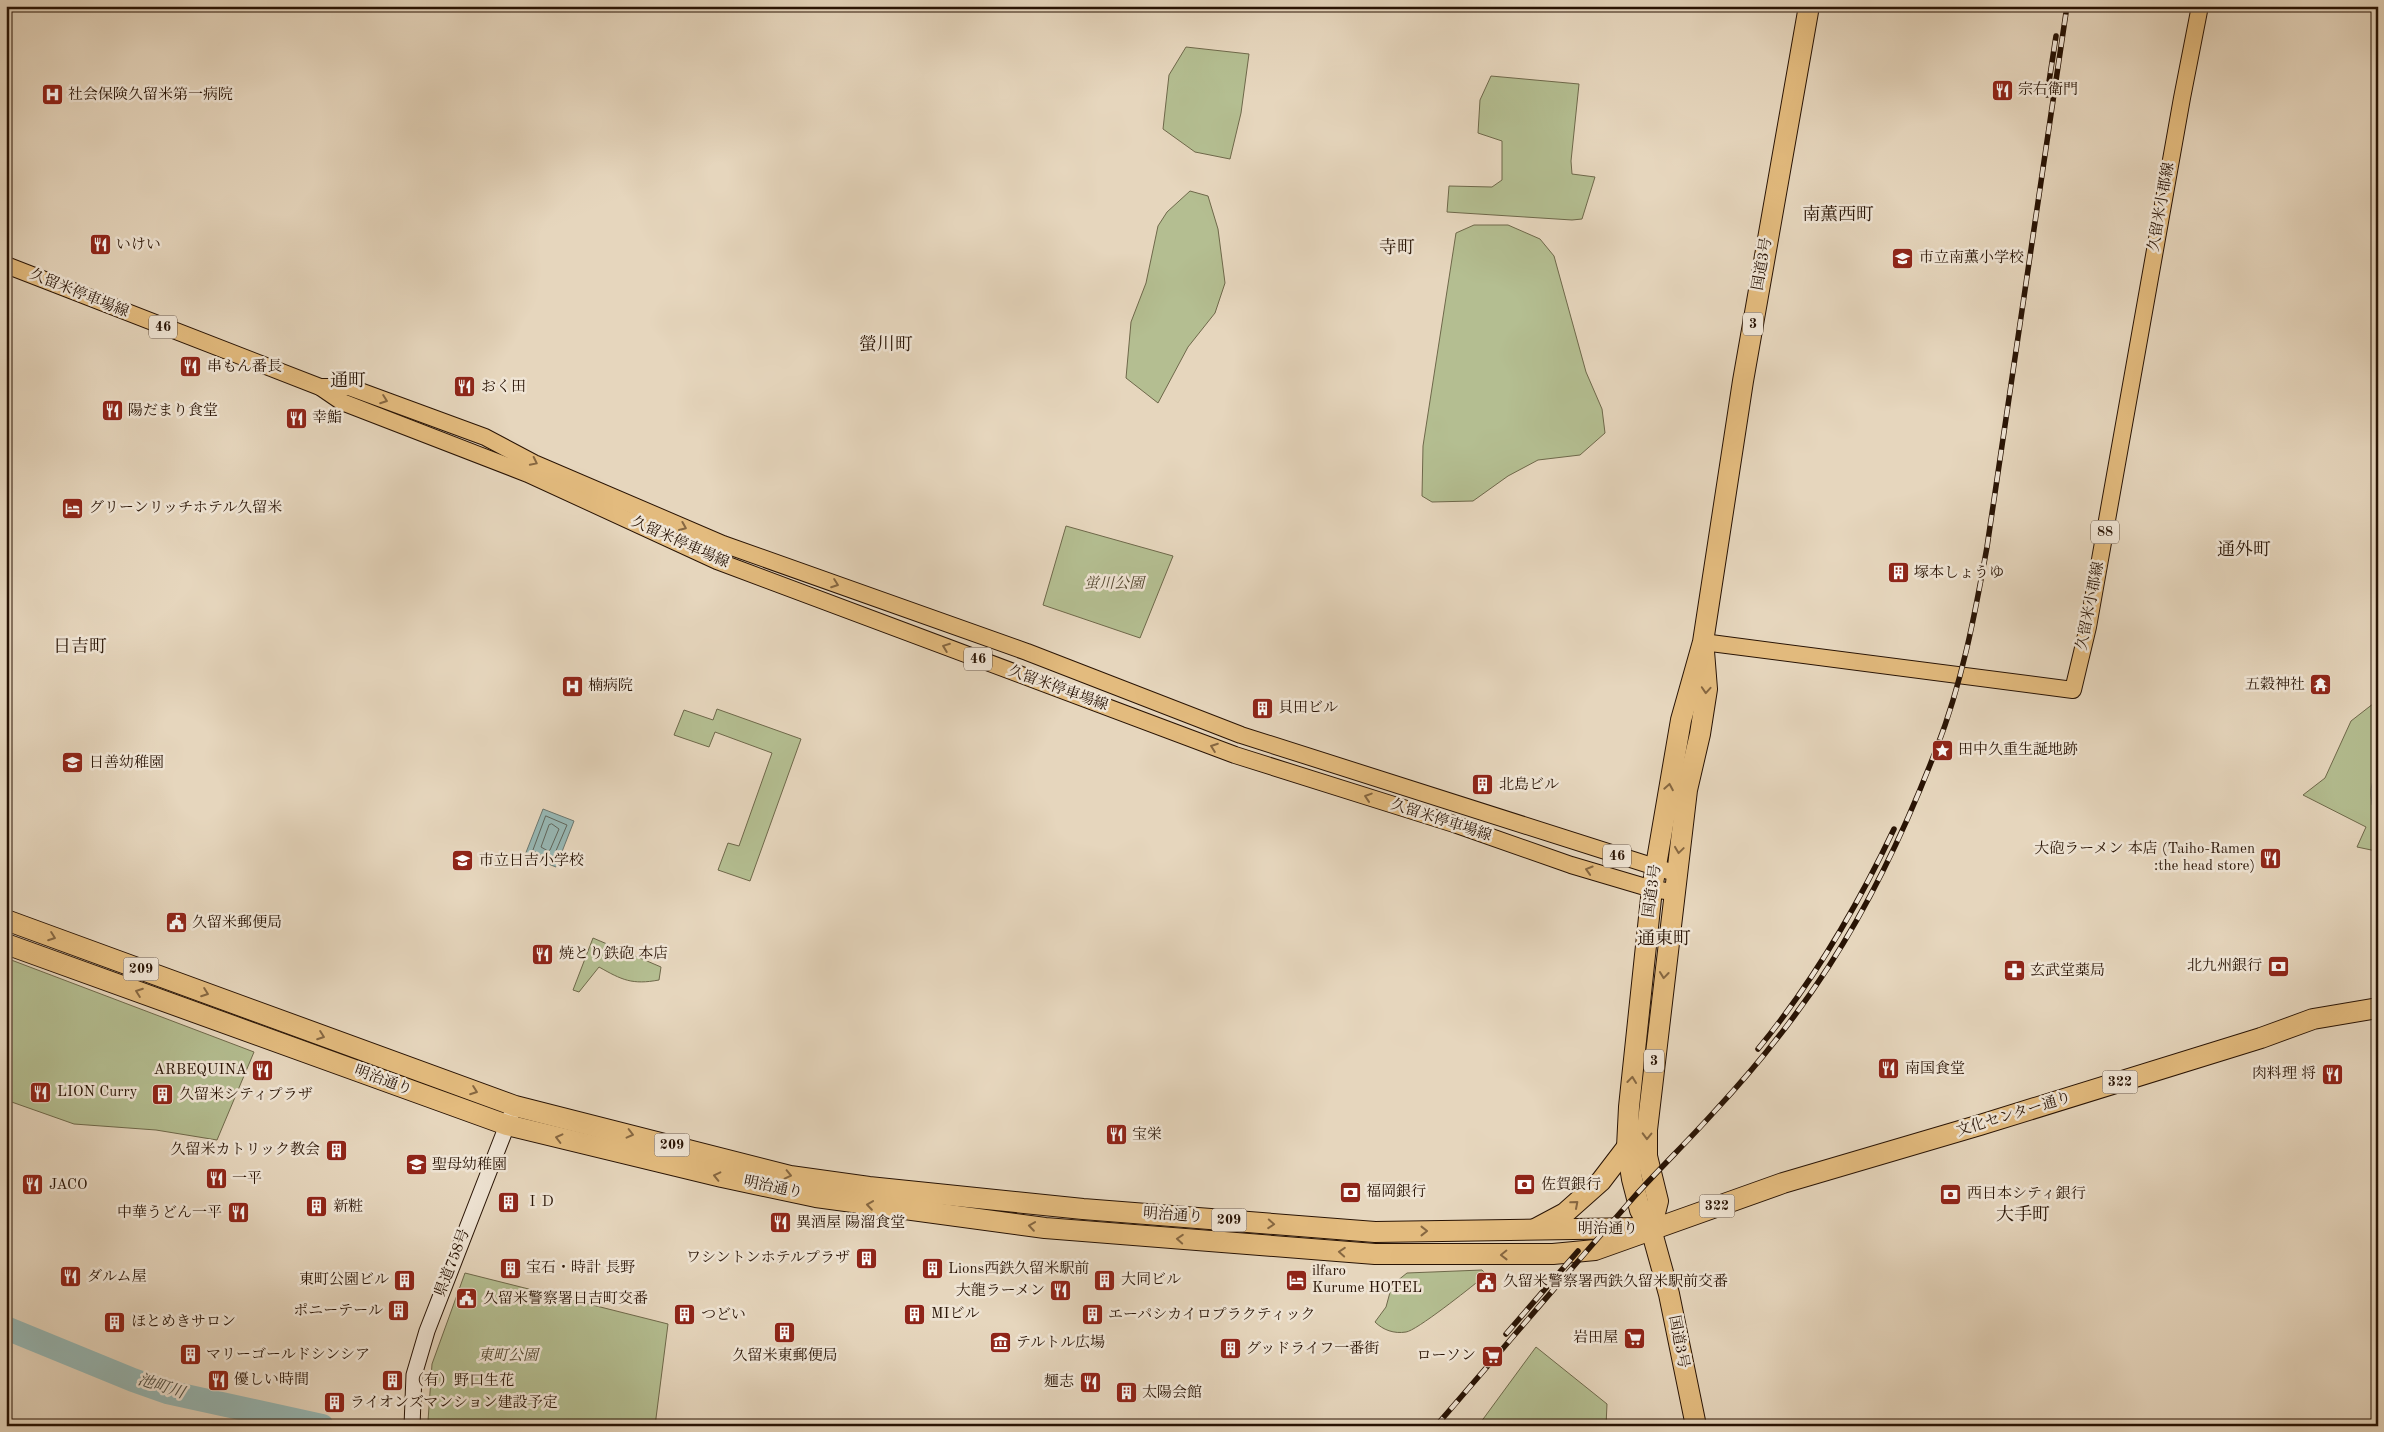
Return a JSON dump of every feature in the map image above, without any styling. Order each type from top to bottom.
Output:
[{"type":"highway","name":"国道3号","points":[[1696,1426],[1669,1294],[1651,1229],[1640,1210],[1632,1179],[1627,1147],[1629,1107],[1652,890],[1681,720],[1703,642],[1743,381],[1809,6]]},
{"type":"highway","name":"国道3号","points":[[1651,1229],[1658,1201],[1647,1156],[1647,1130],[1687,790],[1700,734],[1707,689],[1703,642]]},
{"type":"highway","name":"明治通り","points":[[6,920],[515,1106],[790,1176],[869,1187],[1083,1209],[1375,1232],[1651,1229]]},
{"type":"highway","name":"明治通り","points":[[6,944],[507,1125],[816,1197],[1080,1232],[1375,1254],[1465,1256],[1553,1254],[1595,1250],[1651,1229]]},
{"type":"highway","name":"文化センター通り","points":[[1651,1229],[1782,1183],[1989,1123],[2252,1041],[2313,1019],[2378,1008]]},
{"type":"highway","points":[[1534,1230],[1564,1213],[1601,1181],[1627,1147]]},
{"type":"main road","name":"久留米小郡線","points":[[1703,642],[2073,690],[2088,627],[2200,6]]},
{"type":"main road","name":"久留米停車場線","points":[[6,265],[320,387],[342,402],[528,474],[718,561],[1235,755],[1652,890],[1675,882]]},
{"type":"main road","name":"久留米停車場線","points":[[320,387],[349,388],[485,438],[534,463],[723,544],[1027,652],[1241,735],[1656,869],[1675,882]]},
{"type":"main road","name":"県道758号","points":[[412,1426],[414,1375],[427,1331],[515,1106]]},
{"type":"green space","points":[[1186,47],[1249,54],[1241,113],[1230,159],[1195,152],[1163,129],[1169,75]]},
{"type":"green space","points":[[1491,76],[1579,84],[1571,161],[1572,174],[1595,177],[1582,219],[1572,220],[1447,212],[1449,186],[1492,187],[1502,180],[1502,141],[1478,133],[1480,100]]},
{"type":"green space","points":[[1190,191],[1208,196],[1218,229],[1225,283],[1215,313],[1188,347],[1158,403],[1126,378],[1131,322],[1146,283],[1158,226],[1167,212]]},
{"type":"green space","points":[[1474,225],[1508,225],[1540,239],[1554,256],[1586,372],[1602,409],[1605,433],[1580,455],[1538,460],[1508,476],[1473,501],[1432,502],[1422,496],[1423,446],[1456,233]]},
{"type":"green space","name":"蛍川公園","points":[[1066,526],[1173,556],[1140,638],[1043,605]]},
{"type":"green space","points":[[2378,700],[2378,851],[2376,851],[2357,847],[2366,827],[2303,795],[2325,778],[2351,721]]},
{"type":"green space","points":[[717,709],[801,739],[750,881],[718,870],[728,843],[739,846],[772,753],[715,732],[709,747],[674,735],[684,710],[713,720]]},
{"type":"green space","points":[[593,938],[661,967],[659,980],[634,982],[599,967],[579,992],[573,990]]},
{"type":"green space","points":[[6,958],[254,1052],[217,1140],[156,1130],[74,1124],[6,1100]]},
{"type":"green space","points":[[1482,1270],[1485,1273],[1481,1279],[1412,1330],[1393,1332],[1375,1322],[1386,1307],[1392,1285],[1407,1273]]},
{"type":"green space","name":"東町公園","points":[[465,1273],[668,1324],[655,1426],[433,1426],[428,1421],[432,1364]]},
{"type":"green space","points":[[1536,1347],[1607,1404],[1606,1426],[1478,1426]]},
{"type":"water","points":[[2378,775],[2378,810],[2372,805],[2371,793],[2373,781]]},
{"type":"water","points":[[543,809],[574,821],[556,867],[525,855]]},
{"type":"waterway","name":"池町川","points":[[6,1328],[167,1392],[322,1426]]},
{"type":"railway","points":[[1436,1426],[1634,1197],[1730,1095],[1775,1041],[1803,1004],[1845,940],[1875,887],[1902,832],[1946,723],[1961,673],[1978,598],[2067,6]]},
{"type":"railway","points":[[2047,95],[2056,36]]},
{"type":"railway","points":[[1758,1049],[1778,1024],[1833,943],[1865,887],[1894,829]]},
{"type":"railway","points":[[1506,1334],[1578,1251]]},
{"type":"place","name":"宗右衛門","points":[[2002,90]]},
{"type":"place","name":"社会保険久留米第一病院","points":[[52,95]]},
{"type":"place","name":"いけい","points":[[100,245]]},
{"type":"place","name":"市立南薫小学校","points":[[1903,258]]},
{"type":"place","name":"串もん番長","points":[[191,367]]},
{"type":"place","name":"おく田","points":[[465,387]]},
{"type":"place","name":"陽だまり食堂","points":[[112,411]]},
{"type":"place","name":"幸鮨","points":[[296,418]]},
{"type":"place","name":"グリーンリッチホテル久留米","points":[[73,508]]},
{"type":"place","name":"塚本しょうゆ","points":[[1898,573]]},
{"type":"place","name":"五穀神社","points":[[2321,685]]},
{"type":"place","name":"楠病院","points":[[572,686]]},
{"type":"place","name":"貝田ビル","points":[[1262,708]]},
{"type":"place","name":"田中久重生誕地跡","points":[[1942,750]]},
{"type":"place","name":"日善幼稚園","points":[[73,763]]},
{"type":"place","name":"北島ビル","points":[[1483,785]]},
{"type":"place","name":"大砲ラーメン 本店 (Taiho-Ramen :the head store)","points":[[2271,858]]},
{"type":"place","name":"市立日吉小学校","points":[[463,861]]},
{"type":"place","name":"久留米郵便局","points":[[176,923]]},
{"type":"place","name":"焼とり鉄砲 本店","points":[[543,954]]},
{"type":"place","name":"北九州銀行","points":[[2278,966]]},
{"type":"place","name":"玄武堂薬局","points":[[2014,971]]},
{"type":"place","name":"南国食堂","points":[[1889,1069]]},
{"type":"place","name":"ARBEQUINA","points":[[263,1070]]},
{"type":"place","name":"肉料理 将","points":[[2332,1074]]},
{"type":"place","name":"LION Curry","points":[[41,1092]]},
{"type":"place","name":"久留米シティプラザ","points":[[163,1095]]},
{"type":"place","name":"宝栄","points":[[1116,1135]]},
{"type":"place","name":"久留米カトリック教会","points":[[336,1150]]},
{"type":"place","name":"聖母幼稚園","points":[[416,1165]]},
{"type":"place","name":"一平","points":[[216,1179]]},
{"type":"place","name":"JACO","points":[[33,1185]]},
{"type":"place","name":"佐賀銀行","points":[[1525,1185]]},
{"type":"place","name":"福岡銀行","points":[[1350,1192]]},
{"type":"place","name":"西日本シティ銀行","points":[[1951,1194]]},
{"type":"place","name":"ＩＤ","points":[[509,1202]]},
{"type":"place","name":"新粧","points":[[317,1207]]},
{"type":"place","name":"中華うどん一平","points":[[238,1213]]},
{"type":"place","name":"異酒屋 陽溜食堂","points":[[780,1223]]},
{"type":"place","name":"ワシントンホテルプラザ","points":[[866,1258]]},
{"type":"place","name":"宝石・時計 長野","points":[[510,1268]]},
{"type":"place","name":"Lions西鉄久留米駅前","points":[[932,1269]]},
{"type":"place","name":"ダルム屋","points":[[71,1277]]},
{"type":"place","name":"東町公園ビル","points":[[405,1280]]},
{"type":"place","name":"大同ビル","points":[[1105,1280]]},
{"type":"place","name":"ilfaro Kurume HOTEL","points":[[1296,1280]]},
{"type":"place","name":"久留米警察署西鉄久留米駅前交番","points":[[1487,1282]]},
{"type":"place","name":"大龍ラーメン","points":[[1061,1291]]},
{"type":"place","name":"久留米警察署日吉町交番","points":[[467,1299]]},
{"type":"place","name":"ポニーテール","points":[[399,1311]]},
{"type":"place","name":"MIビル","points":[[915,1314]]},
{"type":"place","name":"つどい","points":[[685,1315]]},
{"type":"place","name":"エーパシカイロプラクティック","points":[[1092,1315]]},
{"type":"place","name":"ほとめきサロン","points":[[115,1322]]},
{"type":"place","name":"久留米東郵便局","points":[[785,1333]]},
{"type":"place","name":"岩田屋","points":[[1634,1338]]},
{"type":"place","name":"テルトル広場","points":[[1000,1343]]},
{"type":"place","name":"グッドライフ一番街","points":[[1230,1349]]},
{"type":"place","name":"マリーゴールドシンシア","points":[[190,1355]]},
{"type":"place","name":"ローソン","points":[[1492,1356]]},
{"type":"place","name":"優しい時間","points":[[218,1380]]},
{"type":"place","name":"（有）野口生花","points":[[393,1381]]},
{"type":"place","name":"麺志","points":[[1090,1382]]},
{"type":"place","name":"太陽会館","points":[[1126,1393]]},
{"type":"place","name":"ライオンズマンション建設予定","points":[[334,1403]]},
{"type":"district","name":"南薫西町","points":[[1838,215]]},
{"type":"district","name":"寺町","points":[[1397,248]]},
{"type":"district","name":"螢川町","points":[[886,345]]},
{"type":"district","name":"通町","points":[[348,381]]},
{"type":"district","name":"通外町","points":[[2244,550]]},
{"type":"district","name":"日吉町","points":[[80,647]]},
{"type":"district","name":"通東町","points":[[1664,939]]},
{"type":"district","name":"大手町","points":[[2023,1215]]}]
